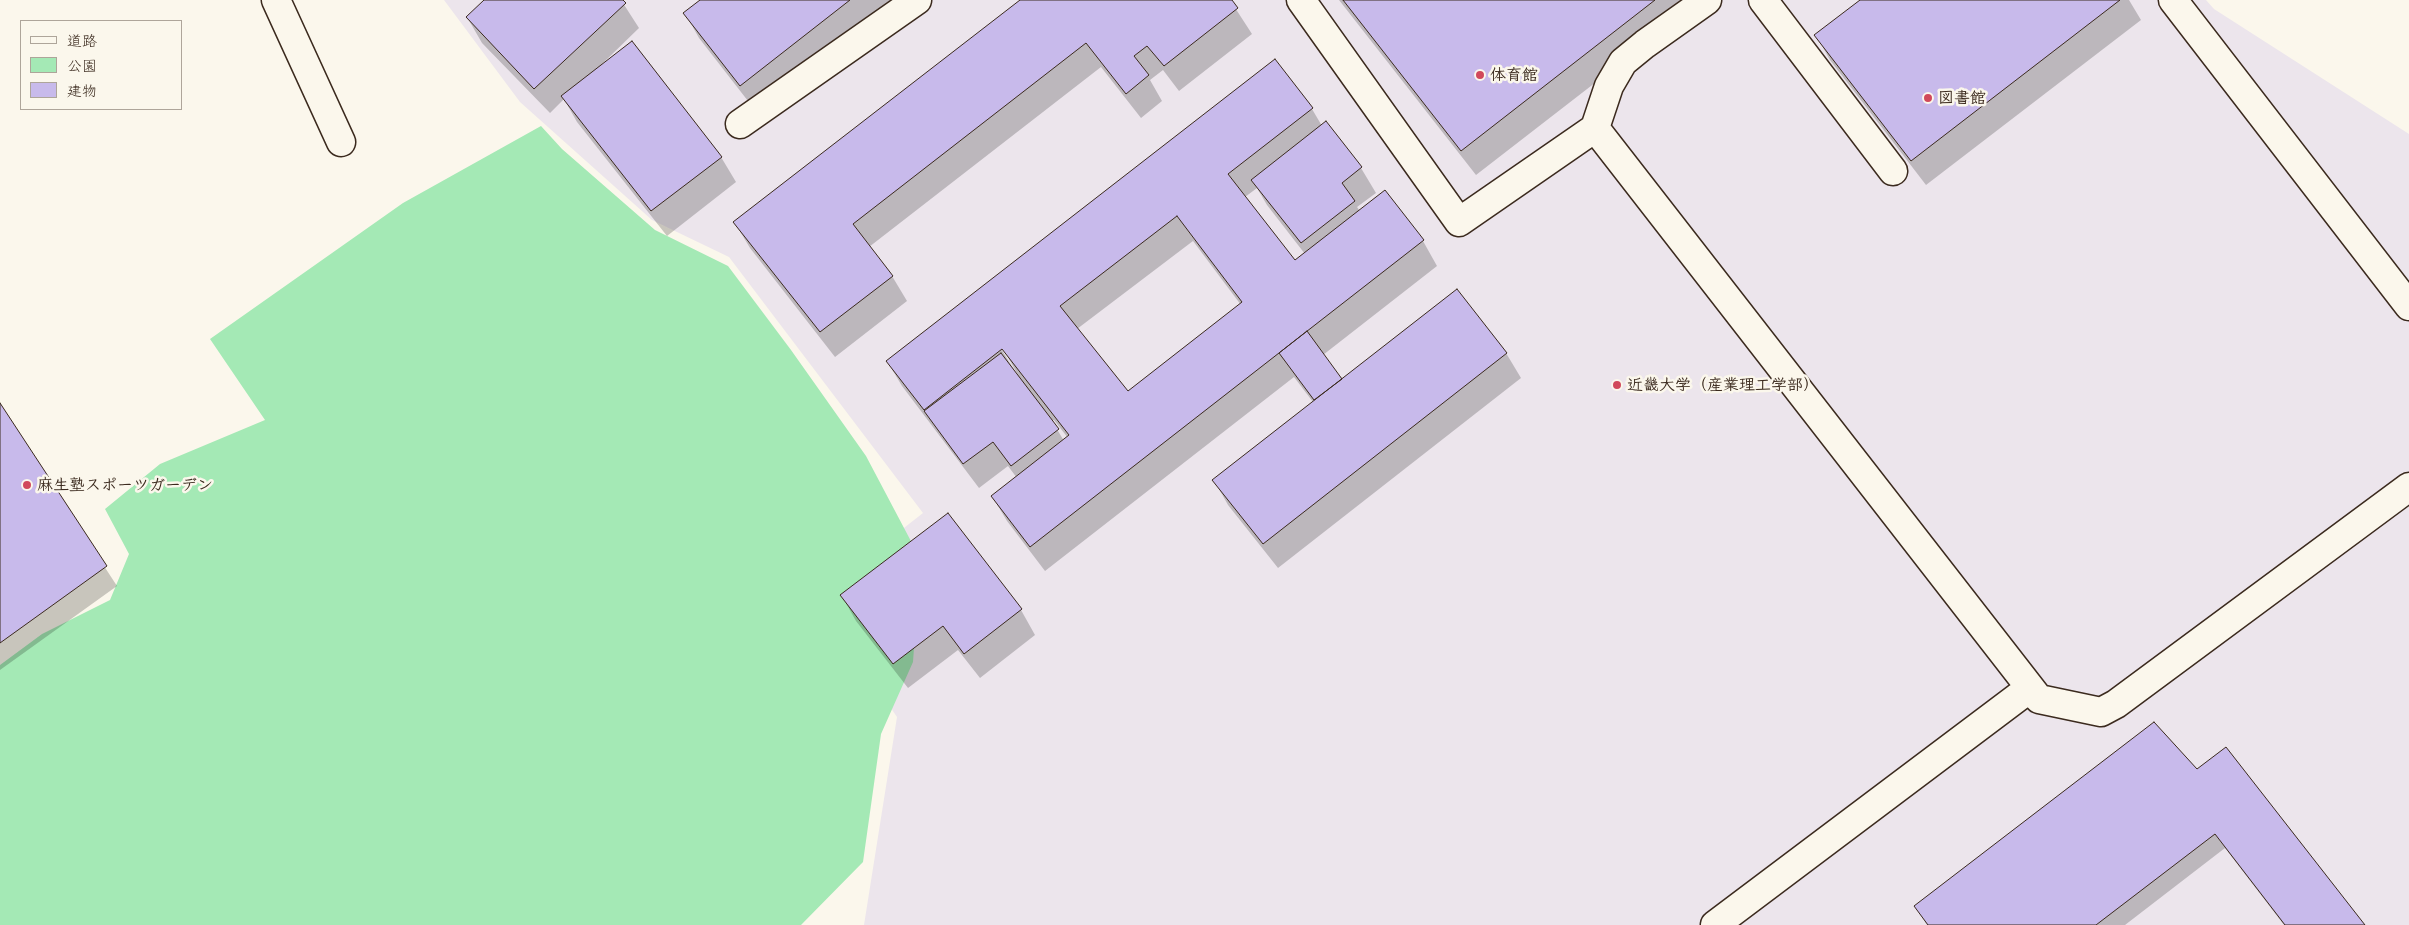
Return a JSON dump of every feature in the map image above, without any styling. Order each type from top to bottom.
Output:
[{"type":"street","points":[[276,0],[341,142]]},
{"type":"street","points":[[740,124],[917,0]]},
{"type":"street","points":[[1301,0],[1459,222],[1595,128],[1610,86],[1623,62],[1707,0]]},
{"type":"street","points":[[1763,0],[1893,171]]},
{"type":"street","points":[[2174,0],[2409,306]]},
{"type":"street","points":[[1595,128],[2039,699],[2101,712],[2116,704],[2409,487]]},
{"type":"street","points":[[1716,925],[2030,688]]},
{"type":"shaded area","name":"近畿大学（産業理工学部）","points":[[444,0],[2206,0],[2214,9],[2409,134],[2409,925],[864,925],[897,717],[816,597],[923,513],[729,257],[652,220],[520,102]]},
{"type":"green space","points":[[541,126],[562,149],[655,230],[728,266],[791,350],[866,456],[913,545],[918,591],[913,662],[881,734],[863,862],[801,925],[0,925],[0,665],[42,634],[110,600],[129,554],[105,509],[160,464],[265,420],[210,339],[403,203]]},
{"type":"building","points":[[484,0],[623,0],[626,3],[534,89],[466,17]]},
{"type":"building","points":[[700,0],[850,0],[740,86],[683,13]]},
{"type":"building","points":[[1020,0],[1232,0],[1238,8],[1164,66],[1147,46],[1134,56],[1149,75],[1126,94],[1086,43],[853,224],[893,276],[820,332],[733,222]]},
{"type":"building","name":"体育館","points":[[1343,0],[1655,0],[1461,151]]},
{"type":"building","name":"図書館","points":[[1860,0],[2120,0],[1911,161],[1814,35]]},
{"type":"building","points":[[632,41],[722,157],[651,211],[561,96]]},
{"type":"building","points":[[1275,59],[1313,108],[1228,174],[1295,260],[1385,190],[1424,240],[1030,547],[991,496],[1069,435],[1002,349],[924,410],[886,361]],"holes":[[[1177,216],[1242,302],[1128,391],[1060,306]]]},
{"type":"building","points":[[1326,121],[1362,167],[1342,183],[1355,201],[1301,243],[1251,180]]},
{"type":"building","points":[[1457,289],[1507,353],[1263,544],[1212,480]]},
{"type":"building","points":[[1307,331],[1342,379],[1314,400],[1279,353]]},
{"type":"building","points":[[1001,353],[1059,429],[1011,466],[993,442],[963,464],[924,411]]},
{"type":"building","name":"麻生塾スポーツガーデン","points":[[0,403],[107,566],[0,643]]},
{"type":"building","points":[[948,513],[1022,609],[964,654],[943,626],[893,664],[840,595]]},
{"type":"building","points":[[2154,722],[2197,769],[2226,747],[2365,925],[2285,925],[2215,834],[2096,925],[1928,925],[1914,906]]},
{"type":"place","name":"体育館","points":[[1480,75]]},
{"type":"place","name":"図書館","points":[[1928,98]]},
{"type":"place","name":"近畿大学（産業理工学部）","points":[[1617,385]]},
{"type":"place","name":"麻生塾スポーツガーデン","points":[[27,485]]}]
